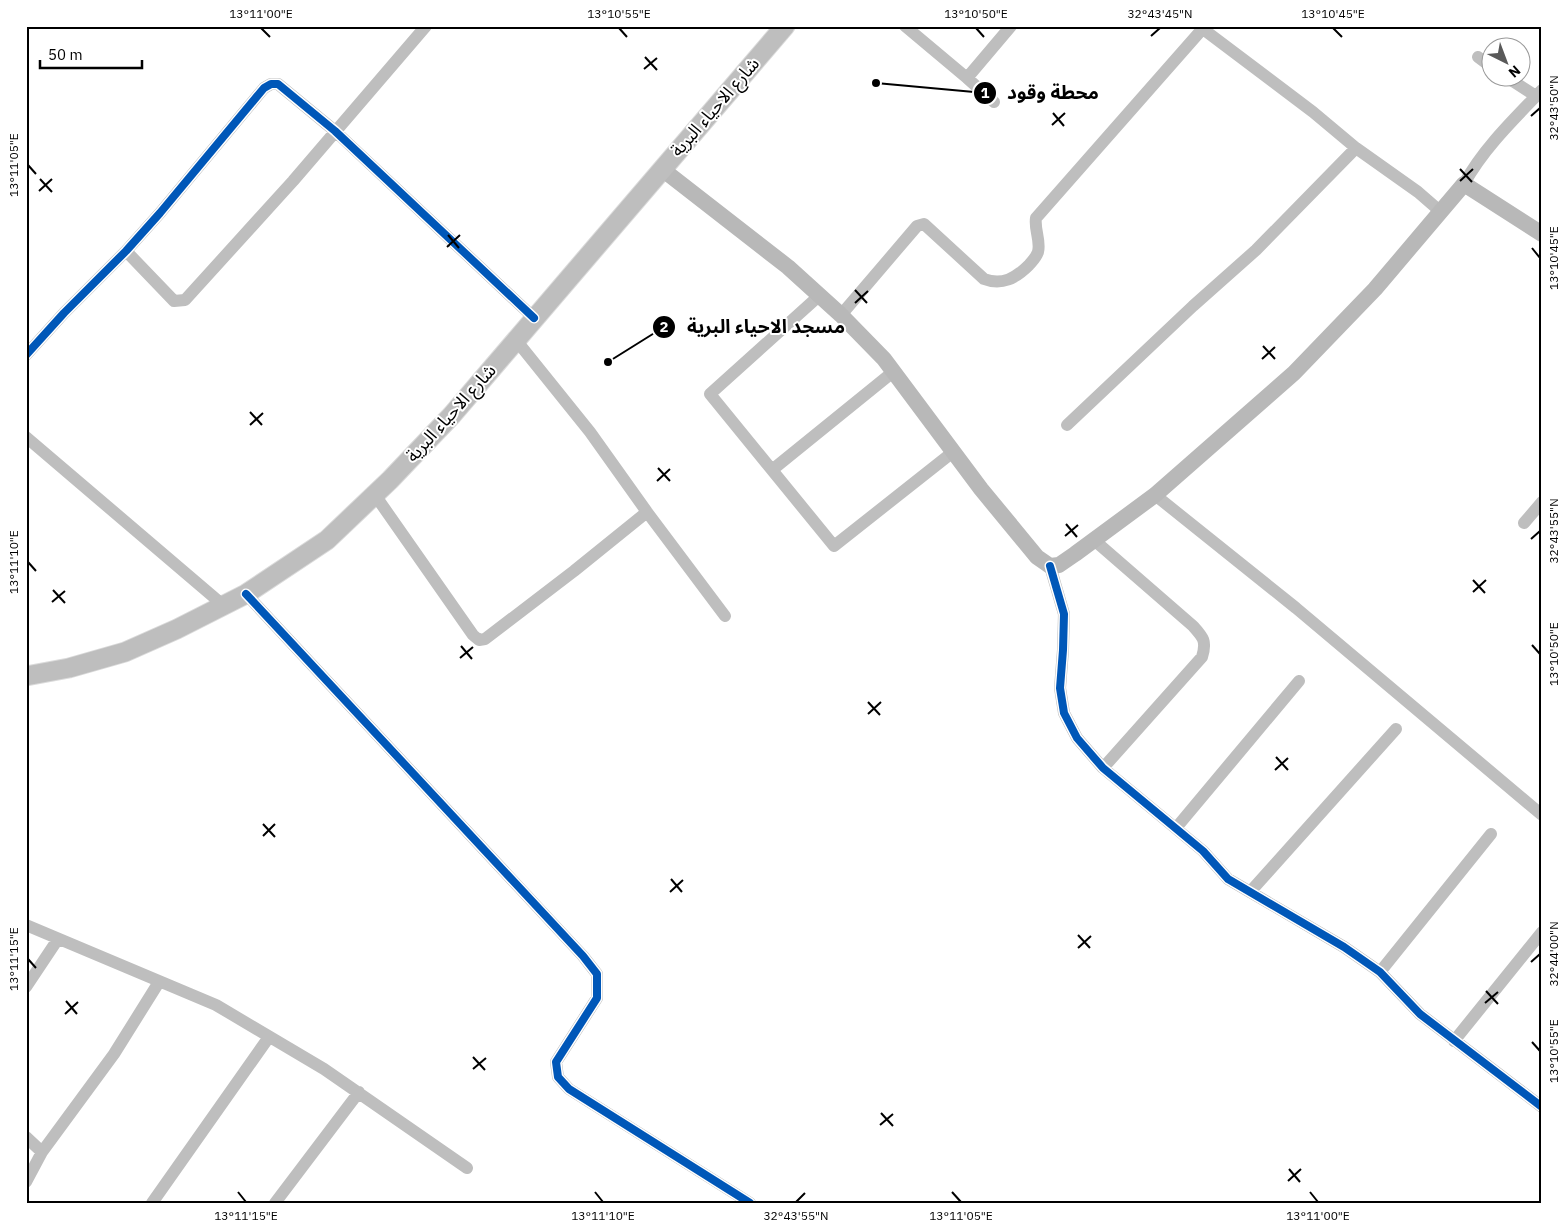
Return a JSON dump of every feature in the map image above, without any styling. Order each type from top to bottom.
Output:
[{"type":"main road","name":"شارع الاحياء البرية","points":[[26,676],[69,668],[125,652],[177,629],[246,594],[327,540],[375,495],[452,415],[784,26]]},
{"type":"main road","points":[[662,168],[788,267],[841,315],[884,359],[980,488],[1037,558],[1050,566],[1060,564],[1155,495],[1305,362],[1375,289],[1464,184],[1542,234]]},
{"type":"street","points":[[126,251],[174,300],[185,300],[293,181],[426,26]]},
{"type":"street","points":[[905,26],[994,102]]},
{"type":"street","points":[[967,78],[1011,26]]},
{"type":"street","points":[[841,315],[917,226],[922,223],[984,279],[990,281],[1008,280],[1020,274],[1034,260],[1038,252],[1036,218],[1204,27],[1356,148],[1418,192],[1441,212]]},
{"type":"street","points":[[26,355],[64,313],[126,251],[264,88],[270,84],[278,84],[335,130],[534,318]]},
{"type":"street","points":[[1464,184],[1504,131],[1539,93]]},
{"type":"street","points":[[1067,425],[1193,306],[1256,250],[1356,148]]},
{"type":"street","points":[[820,295],[710,394],[834,546],[953,452]]},
{"type":"street","points":[[516,340],[590,432],[724,616]]},
{"type":"street","points":[[772,470],[893,372]]},
{"type":"street","points":[[26,437],[223,605]]},
{"type":"street","points":[[375,495],[473,635],[479,640],[485,639],[647,512]]},
{"type":"street","points":[[1155,495],[1296,608],[1542,814]]},
{"type":"street","points":[[1524,523],[1542,502]]},
{"type":"street","points":[[1094,540],[1193,626],[1203,637],[1205,648],[1202,657],[1103,768]]},
{"type":"street","points":[[1050,566],[1064,614],[1060,688],[1064,713],[1077,738],[1103,768],[1203,851],[1228,879],[1344,947],[1380,972],[1420,1014],[1454,1041],[1540,1101]]},
{"type":"street","points":[[246,594],[583,956],[597,974],[597,998],[556,1062],[558,1077],[569,1089],[750,1203]]},
{"type":"street","points":[[1176,828],[1299,681]]},
{"type":"street","points":[[1250,892],[1396,729]]},
{"type":"street","points":[[1380,972],[1491,834]]},
{"type":"street","points":[[26,925],[216,1006],[324,1069],[466,1168]]},
{"type":"street","points":[[1454,1041],[1542,932]]},
{"type":"street","points":[[26,987],[58,938]]},
{"type":"street","points":[[26,1182],[42,1152],[114,1054],[159,982]]},
{"type":"street","points":[[152,1203],[269,1037]]},
{"type":"street","points":[[275,1203],[359,1092]]},
{"type":"street","points":[[26,1137],[42,1152]]},
{"type":"cycle path","points":[[26,355],[64,313],[126,251],[264,88],[271,84],[278,84],[335,131],[534,318]]},
{"type":"cycle path","points":[[1050,566],[1064,614],[1060,688],[1064,713],[1077,738],[1103,768],[1203,851],[1228,879],[1344,947],[1380,972],[1420,1014],[1542,1107]]},
{"type":"cycle path","points":[[246,594],[583,956],[597,974],[597,998],[556,1062],[558,1077],[569,1089],[750,1203]]},
{"type":"place","name":"محطة وقود","points":[[876,83]]},
{"type":"place","name":"مسجد الاحياء البرية","points":[[608,362]]}]
